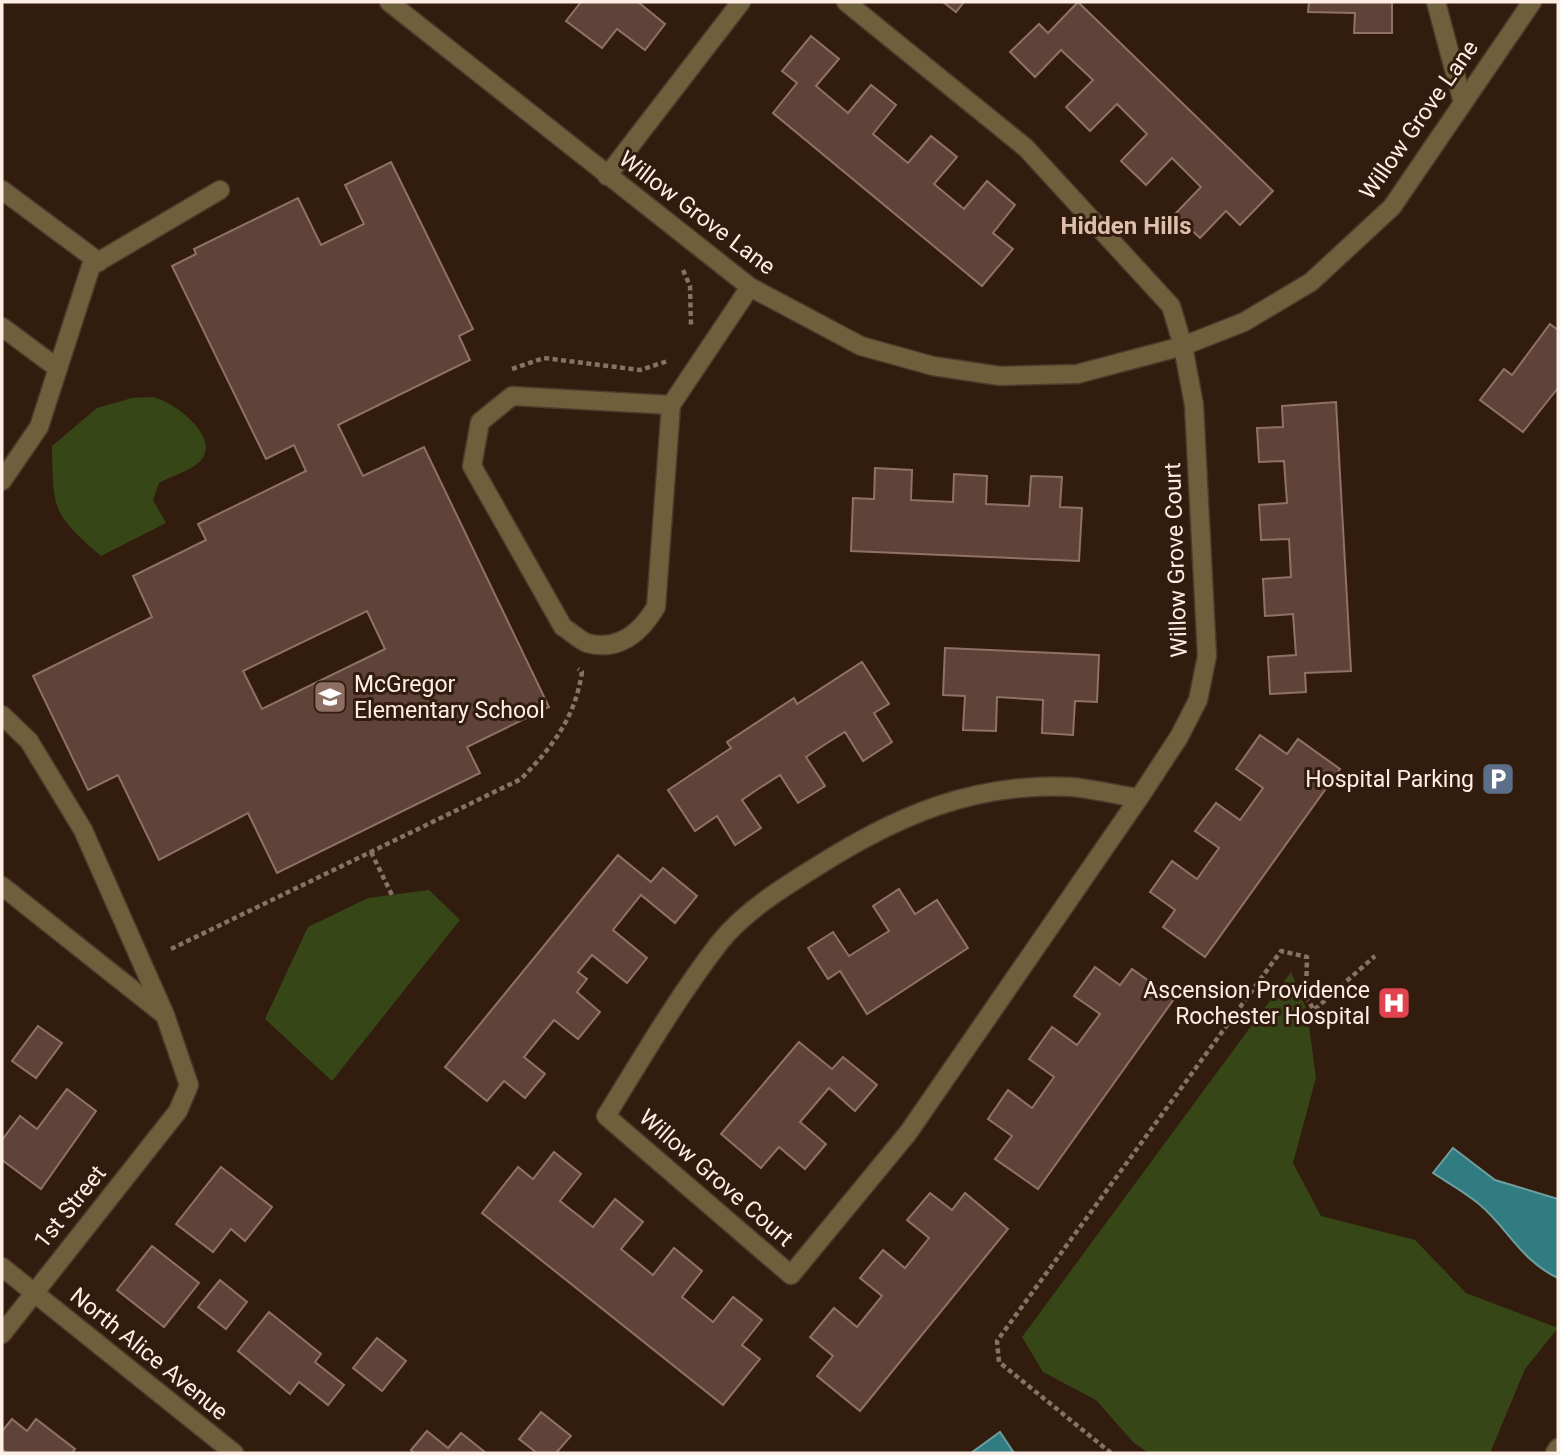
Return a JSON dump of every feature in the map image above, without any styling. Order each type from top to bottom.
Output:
[{"type":"street","name":"Willow Grove Lane","points":[[389,2],[750,287],[861,346],[933,366],[1000,376],[1077,374],[1183,346],[1244,322],[1311,282],[1392,207],[1532,2]]},
{"type":"street","points":[[607,176],[741,2]]},
{"type":"street","name":"Willow Grove Court","points":[[846,2],[1026,148],[1171,306],[1183,346],[1194,405],[1207,656],[1198,700],[1179,737],[1139,798],[924,1111],[791,1275],[606,1116],[721,941],[746,916],[784,887],[846,848],[910,815],[954,798],[1022,788],[1072,788],[1139,798]]},
{"type":"street","points":[[1436,2],[1463,103]]},
{"type":"street","points":[[2,190],[99,262]]},
{"type":"street","points":[[2,481],[39,427],[56,367],[91,266],[220,190]]},
{"type":"street","points":[[671,405],[512,396],[480,422],[472,466],[563,627],[586,643],[615,644],[642,630],[656,607],[671,405],[750,287]]},
{"type":"street","points":[[2,327],[56,367]]},
{"type":"street","points":[[2,715],[29,741],[83,831],[165,1016]]},
{"type":"street","points":[[2,886],[165,1016]]},
{"type":"street","name":"1st Street","points":[[2,1334],[178,1111],[189,1085],[165,1016]]},
{"type":"street","name":"North Alice Avenue","points":[[2,1267],[234,1453]]},
{"type":"street","points":[[1555,1453],[1558,1448]]},
{"type":"path","points":[[682,268],[690,286],[691,335]]},
{"type":"path","points":[[499,373],[544,358],[640,370],[672,359]]},
{"type":"path","points":[[171,949],[521,779],[551,747],[578,700],[582,672],[573,665]]},
{"type":"path","points":[[371,852],[392,895]]},
{"type":"path","points":[[1111,1453],[999,1362],[997,1341],[1281,951],[1307,957],[1306,997],[1314,1010],[1375,956]]},
{"type":"green space","points":[[132,398],[156,398],[177,409],[196,425],[206,445],[205,454],[194,466],[159,483],[153,500],[166,523],[101,556],[73,530],[58,509],[53,484],[52,446],[97,408]]},
{"type":"green space","points":[[429,890],[460,920],[332,1081],[265,1019],[308,927],[368,898]]},
{"type":"green space","points":[[1291,972],[1307,1011],[1316,1078],[1293,1163],[1321,1216],[1415,1240],[1466,1293],[1558,1328],[1525,1369],[1490,1453],[1148,1453],[1133,1442],[1096,1400],[1043,1372],[1022,1337]]},
{"type":"water","points":[[1453,1148],[1495,1180],[1558,1199],[1558,1278],[1524,1253],[1479,1204],[1433,1173]]},
{"type":"water","points":[[1000,1432],[1014,1453],[971,1453]]},
{"type":"building","points":[[581,2],[638,2],[665,24],[645,50],[617,29],[602,48],[566,21]]},
{"type":"building","points":[[943,2],[964,2],[956,12]]},
{"type":"building","points":[[1078,2],[1273,191],[1240,225],[1226,211],[1200,238],[1175,214],[1201,187],[1172,158],[1146,185],[1121,161],[1147,134],[1117,104],[1090,131],[1066,107],[1093,80],[1061,50],[1035,77],[1010,52],[1039,24],[1048,33]]},
{"type":"building","points":[[1309,2],[1392,2],[1392,33],[1354,33],[1355,13],[1308,12]]},
{"type":"building","points":[[811,36],[839,59],[816,86],[848,113],[871,85],[896,105],[873,134],[908,163],[931,136],[957,157],[934,184],[964,209],[987,181],[1015,205],[993,233],[1013,249],[982,286],[773,113],[797,83],[782,71]]},
{"type":"building","points":[[391,162],[473,329],[459,336],[470,360],[338,425],[363,476],[424,447],[549,707],[467,747],[480,773],[277,873],[248,813],[159,860],[118,775],[88,790],[33,676],[152,617],[133,576],[206,540],[198,524],[306,471],[294,445],[266,459],[172,266],[196,254],[194,249],[298,198],[321,245],[364,224],[345,185]],"holes":[[[367,611],[385,649],[262,709],[243,671]]]},
{"type":"building","points":[[1550,324],[1558,330],[1558,388],[1523,432],[1480,400],[1504,369],[1512,375]]},
{"type":"building","points":[[1336,402],[1351,671],[1305,673],[1306,692],[1270,694],[1268,657],[1296,655],[1293,614],[1265,616],[1263,579],[1291,577],[1289,539],[1261,540],[1259,505],[1287,503],[1284,461],[1259,462],[1257,428],[1283,427],[1282,406]]},
{"type":"building","points":[[875,468],[912,470],[911,500],[953,502],[954,474],[987,476],[986,504],[1029,506],[1031,476],[1062,477],[1060,507],[1082,508],[1079,561],[851,551],[853,498],[874,499]]},
{"type":"building","points":[[945,648],[1099,655],[1097,702],[1075,701],[1073,735],[1042,733],[1043,700],[997,697],[996,731],[963,730],[965,696],[943,695]]},
{"type":"building","points":[[862,662],[889,704],[874,713],[892,742],[863,761],[845,732],[824,745],[806,757],[825,786],[798,803],[780,775],[758,789],[742,800],[761,828],[735,845],[717,816],[695,831],[668,790],[731,748],[727,742],[794,698],[797,704]]},
{"type":"building","points":[[1260,735],[1287,754],[1298,739],[1340,769],[1205,957],[1163,927],[1175,910],[1150,892],[1172,861],[1197,879],[1219,848],[1195,831],[1216,803],[1240,820],[1263,788],[1236,769]]},
{"type":"building","points":[[618,855],[651,882],[663,868],[697,896],[675,923],[641,895],[613,930],[647,958],[627,983],[592,955],[578,972],[587,979],[577,992],[600,1012],[578,1039],[554,1020],[524,1057],[545,1074],[525,1098],[504,1081],[487,1101],[445,1067]]},
{"type":"building","points":[[899,889],[915,914],[937,900],[968,948],[867,1014],[840,971],[828,979],[808,948],[833,932],[849,956],[889,931],[873,906]]},
{"type":"building","points":[[1095,967],[1120,985],[1132,969],[1174,999],[1038,1189],[995,1159],[1012,1136],[988,1119],[1008,1090],[1032,1108],[1054,1077],[1029,1059],[1052,1027],[1077,1045],[1100,1014],[1074,996]]},
{"type":"building","points":[[38,1026],[62,1043],[36,1078],[12,1061]]},
{"type":"building","points":[[799,1042],[832,1069],[843,1057],[877,1085],[855,1111],[829,1088],[800,1122],[826,1144],[805,1169],[779,1147],[761,1168],[721,1134]]},
{"type":"building","points":[[67,1089],[96,1111],[41,1189],[2,1160],[2,1140],[20,1116],[37,1129]]},
{"type":"building","points":[[554,1152],[581,1174],[560,1201],[593,1227],[615,1199],[643,1222],[621,1249],[653,1275],[674,1248],[702,1271],[682,1297],[713,1322],[733,1297],[762,1320],[742,1345],[760,1359],[723,1405],[482,1213],[518,1167],[533,1179]]},
{"type":"building","points":[[221,1167],[272,1207],[245,1241],[231,1229],[213,1252],[176,1224]]},
{"type":"building","points":[[930,1193],[952,1210],[965,1193],[1008,1229],[860,1411],[817,1376],[833,1356],[810,1337],[834,1308],[857,1327],[882,1296],[860,1278],[883,1250],[905,1268],[929,1238],[907,1220]]},
{"type":"building","points":[[152,1246],[199,1283],[164,1327],[117,1290]]},
{"type":"building","points":[[220,1280],[247,1302],[226,1329],[198,1307]]},
{"type":"building","points":[[269,1312],[321,1354],[315,1362],[344,1385],[328,1405],[299,1382],[290,1394],[238,1351]]},
{"type":"building","points":[[377,1338],[406,1361],[382,1391],[353,1368]]},
{"type":"building","points":[[541,1412],[571,1436],[556,1453],[537,1453],[519,1439]]},
{"type":"building","points":[[12,1419],[27,1431],[36,1419],[75,1449],[72,1453],[7,1453],[2,1449],[2,1431]]},
{"type":"building","points":[[427,1431],[448,1448],[461,1433],[486,1453],[414,1453],[411,1450]]},
{"type":"place","name":"McGregor Elementary School","points":[[330,697]]},
{"type":"place","name":"Hospital Parking","points":[[1498,779]]},
{"type":"place","name":"Ascension Providence Rochester Hospital","points":[[1394,1003]]},
{"type":"district","name":"Hidden Hills","points":[[1126,226]]}]
